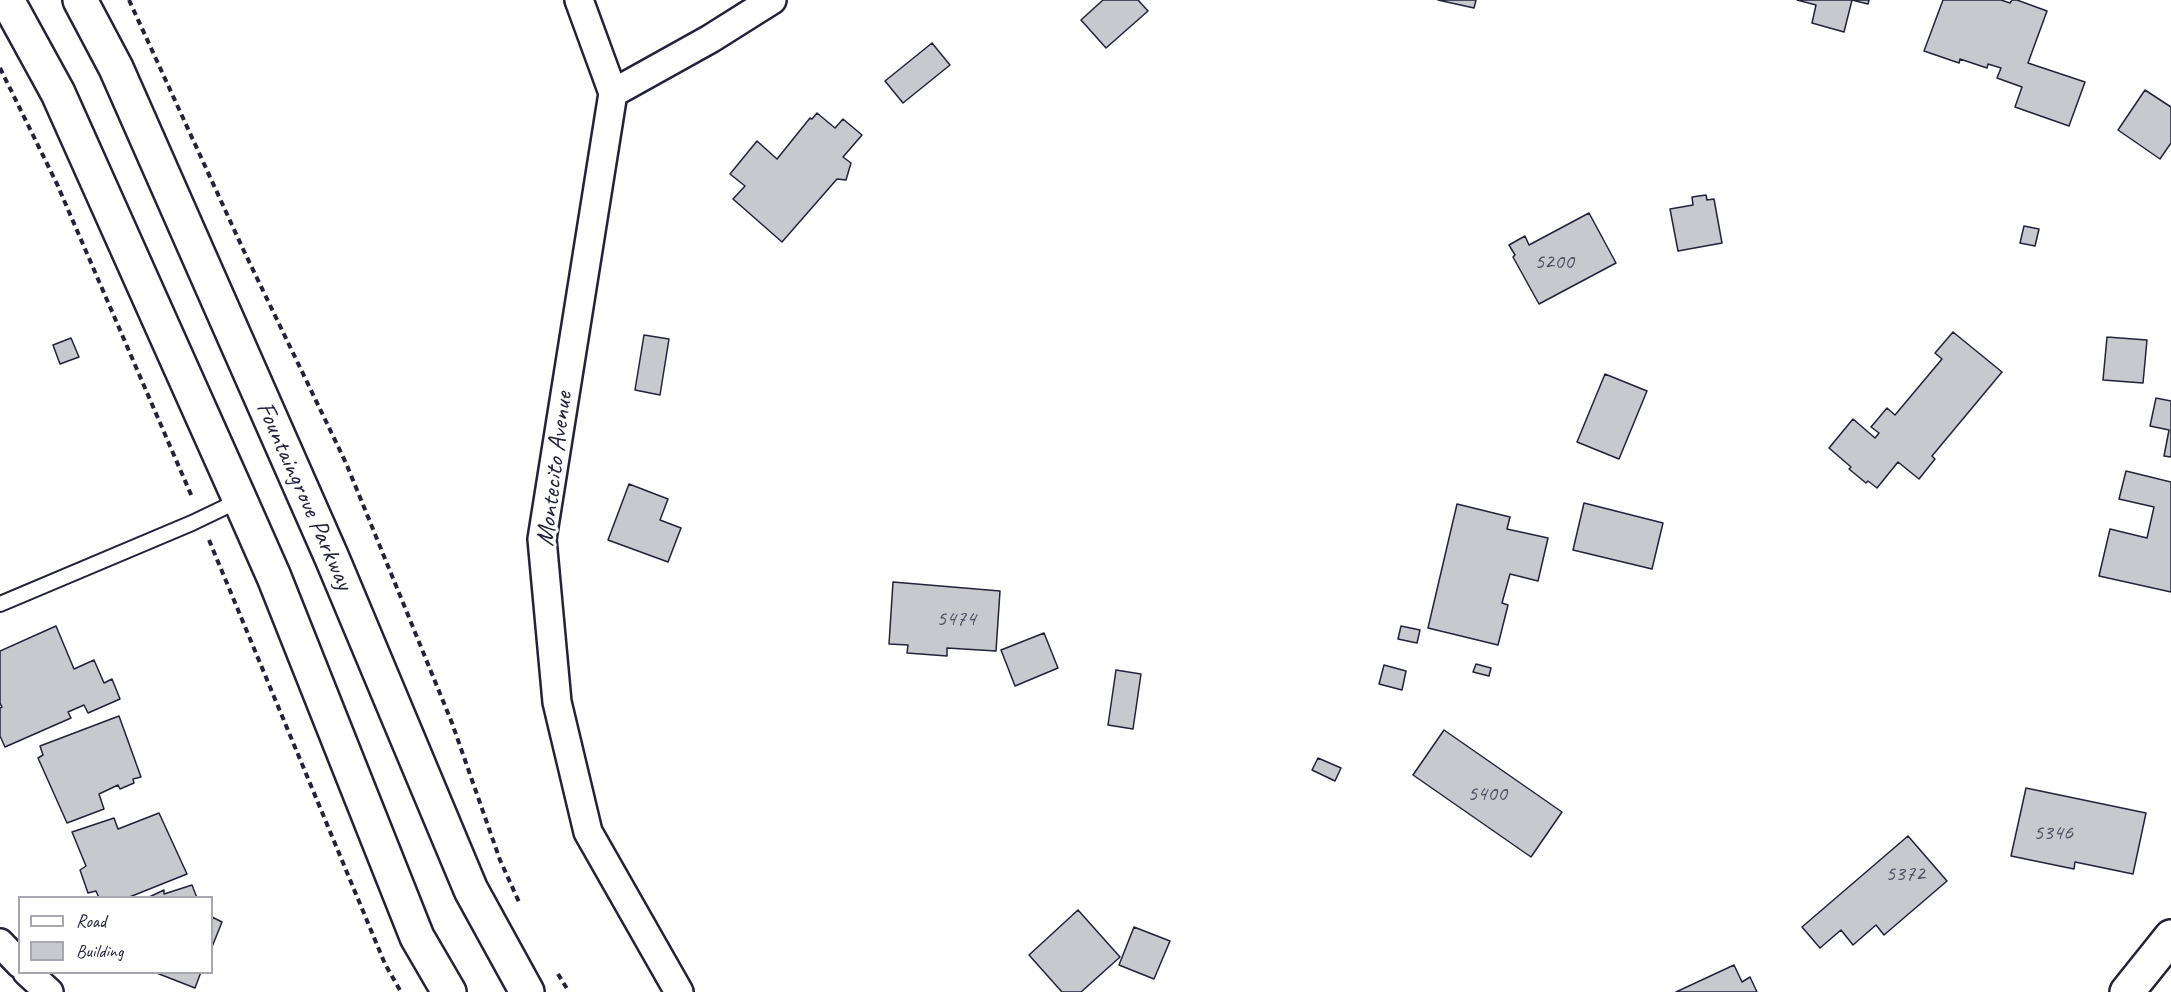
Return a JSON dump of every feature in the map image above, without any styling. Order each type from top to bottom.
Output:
[{"type":"main road","points":[[7,0],[58,93],[240,500],[274,577],[417,938],[449,992]]},
{"type":"main road","name":"Fountaingrove Parkway","points":[[80,0],[116,68],[294,471],[471,890],[527,992]]},
{"type":"main road","points":[[2127,992],[2171,937]]},
{"type":"street","name":"Montecito Avenue","points":[[579,0],[613,93],[542,539],[557,702],[588,832],[679,992]]},
{"type":"street","points":[[613,93],[710,39],[772,0]]},
{"type":"street","points":[[0,943],[18,962]]},
{"type":"street","points":[[29,974],[50,992]]},
{"type":"lane","points":[[0,604],[192,523],[240,500]]},
{"type":"path","points":[[129,0],[243,249],[346,463],[452,723],[500,860],[522,908]]},
{"type":"path","points":[[552,964],[569,992]]},
{"type":"building","points":[[1103,0],[1138,0],[1148,11],[1106,48],[1081,20]]},
{"type":"building","points":[[1438,0],[1476,0],[1474,8]]},
{"type":"building","points":[[1797,0],[1852,0],[1844,32],[1812,23],[1816,5]]},
{"type":"building","points":[[1852,0],[1869,0],[1868,4]]},
{"type":"building","points":[[1943,0],[2001,0],[2010,3],[2012,0],[2017,0],[2047,11],[2028,63],[2085,82],[2069,126],[2015,107],[2022,87],[1997,78],[2001,68],[1988,64],[1987,68],[1960,59],[1959,63],[1924,51]]},
{"type":"building","points":[[932,43],[950,65],[903,103],[885,81]]},
{"type":"building","points":[[2145,90],[2171,107],[2171,143],[2160,159],[2118,130]]},
{"type":"building","points":[[817,113],[835,128],[843,119],[862,135],[843,157],[851,163],[846,180],[837,179],[782,242],[733,199],[745,186],[730,174],[757,141],[777,159],[810,118],[812,119]]},
{"type":"building","points":[[1706,195],[1707,200],[1714,199],[1722,243],[1678,251],[1670,209],[1693,205],[1692,197]]},
{"type":"building","points":[[1589,213],[1616,263],[1539,304],[1513,257],[1515,255],[1509,245],[1525,236],[1529,245]]},
{"type":"building","points":[[2024,226],[2039,229],[2035,246],[2020,243]]},
{"type":"building","points":[[1953,332],[2002,372],[1932,456],[1935,459],[1919,479],[1898,462],[1877,488],[1868,481],[1866,483],[1829,448],[1853,419],[1875,438],[1879,433],[1871,427],[1887,408],[1895,415],[1942,359],[1935,353]]},
{"type":"building","points":[[644,335],[669,339],[660,395],[635,390]]},
{"type":"building","points":[[2107,337],[2147,340],[2143,383],[2103,380]]},
{"type":"building","points":[[71,338],[79,357],[60,364],[53,345]]},
{"type":"building","points":[[1605,374],[1647,391],[1619,459],[1577,442]]},
{"type":"building","points":[[2156,398],[2171,401],[2171,457],[2164,456],[2169,430],[2150,426]]},
{"type":"building","points":[[2126,471],[2171,482],[2171,592],[2099,576],[2110,529],[2147,538],[2154,507],[2119,499]]},
{"type":"building","points":[[629,484],[668,499],[660,520],[681,528],[668,562],[608,540]]},
{"type":"building","points":[[1584,503],[1663,523],[1652,569],[1573,550]]},
{"type":"building","points":[[1457,504],[1510,517],[1507,529],[1548,538],[1538,581],[1510,574],[1502,603],[1508,605],[1498,645],[1428,628]]},
{"type":"building","points":[[893,582],[1000,591],[996,651],[947,648],[947,656],[907,653],[908,645],[889,644]]},
{"type":"building","points":[[56,626],[74,669],[94,660],[104,683],[112,679],[120,699],[88,713],[84,705],[68,712],[71,718],[5,747],[0,736],[0,708],[2,707],[0,703],[0,651]]},
{"type":"building","points":[[1401,626],[1420,630],[1417,643],[1398,639]]},
{"type":"building","points":[[1044,633],[1058,668],[1015,686],[1001,650]]},
{"type":"building","points":[[1476,664],[1491,668],[1489,676],[1473,672]]},
{"type":"building","points":[[1384,665],[1406,671],[1402,690],[1379,684]]},
{"type":"building","points":[[1116,670],[1141,674],[1133,729],[1108,725]]},
{"type":"building","points":[[119,716],[141,777],[133,779],[134,783],[120,789],[118,785],[99,794],[104,809],[67,823],[38,758],[43,755],[40,746]]},
{"type":"building","points":[[1444,730],[1562,812],[1531,857],[1413,775]]},
{"type":"building","points":[[1318,758],[1341,768],[1335,781],[1312,770]]},
{"type":"building","points":[[2026,788],[2146,813],[2133,874],[2075,862],[2074,869],[2011,856]]},
{"type":"building","points":[[159,813],[187,874],[132,896],[98,896],[96,891],[88,893],[80,870],[86,866],[72,832],[114,818],[118,829]]},
{"type":"building","points":[[1908,836],[1947,881],[1884,935],[1876,925],[1853,945],[1841,930],[1820,948],[1802,927]]},
{"type":"building","points":[[192,885],[196,896],[151,896],[164,890],[164,894]]},
{"type":"building","points":[[1078,910],[1120,957],[1081,992],[1062,992],[1029,955]]},
{"type":"building","points":[[213,918],[222,922],[213,944]]},
{"type":"building","points":[[1134,927],[1170,941],[1154,979],[1119,965]]},
{"type":"building","points":[[1734,965],[1742,982],[1750,977],[1757,992],[1676,992]]},
{"type":"building","points":[[159,974],[200,974],[195,988]]}]
